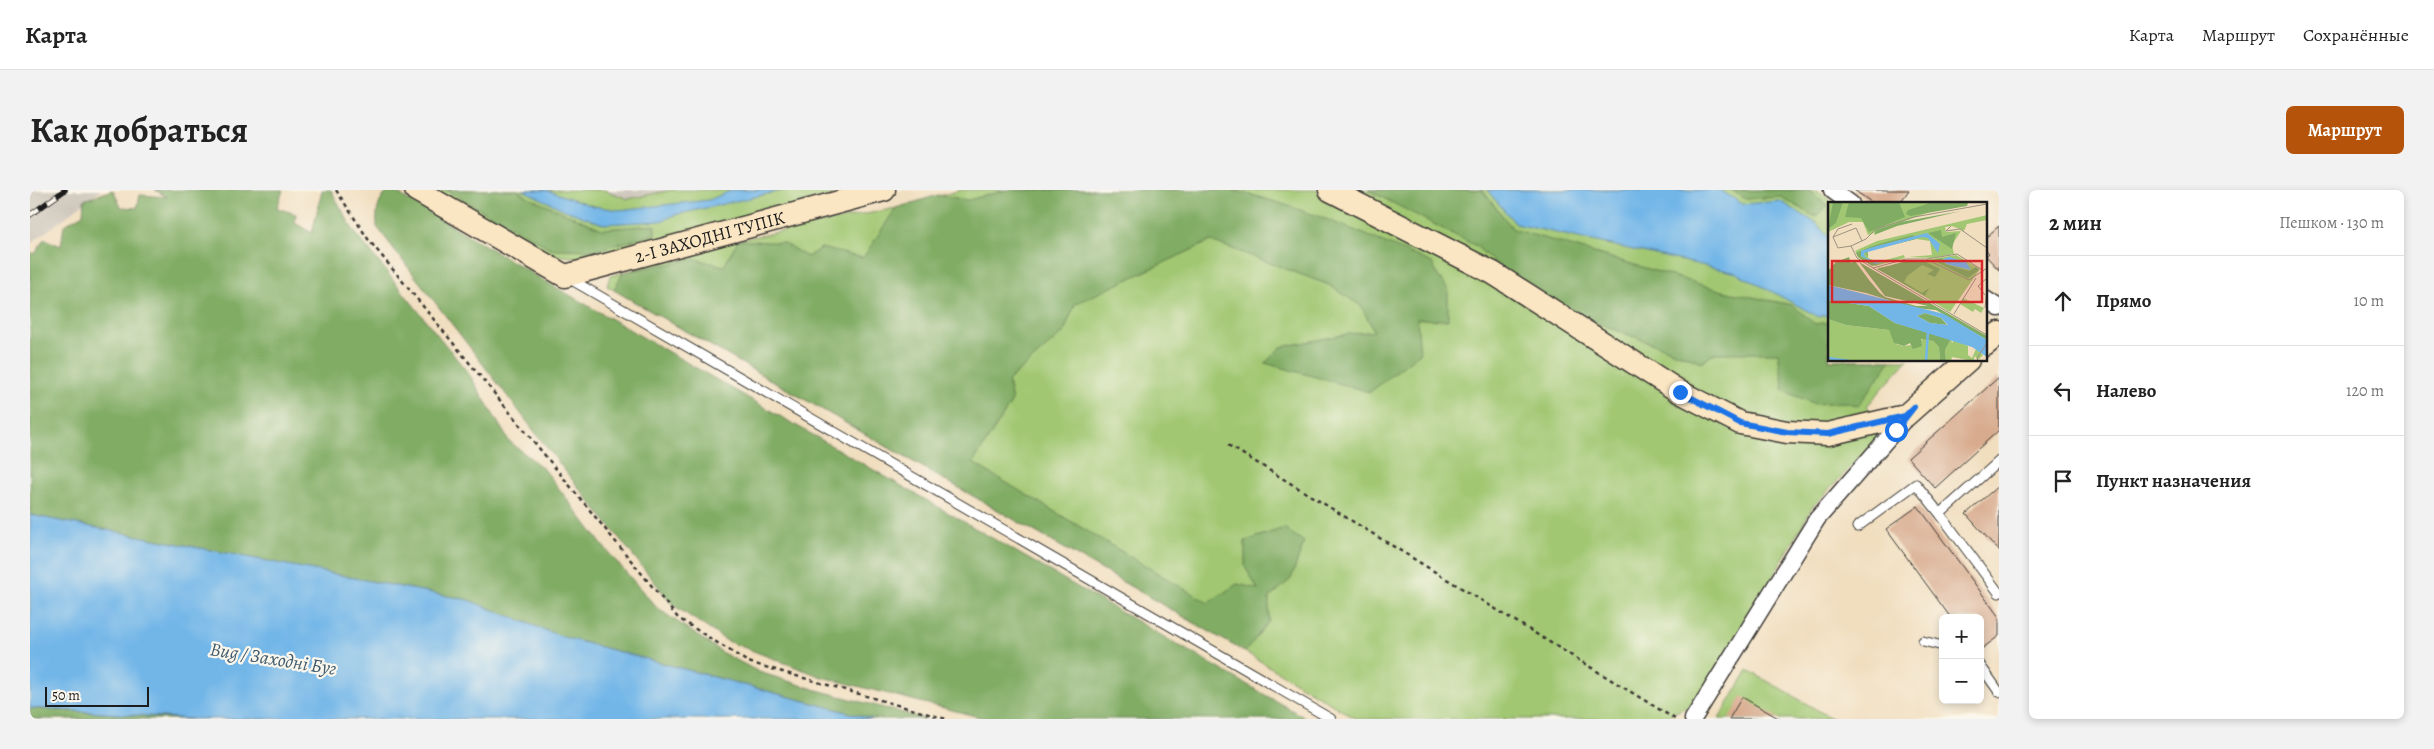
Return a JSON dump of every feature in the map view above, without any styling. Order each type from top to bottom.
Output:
[{"type":"main road","points":[[416,190],[565,276]]},
{"type":"main road","name":"2-І ЗАХОДНІ ТУПІК","points":[[565,276],[884,190]]},
{"type":"main road","points":[[1334,191],[1493,273],[1680,392],[1740,423],[1787,432],[1828,434],[1905,416],[1967,361]]},
{"type":"main road","points":[[1986,344],[1999,333]]},
{"type":"street","points":[[1832,190],[1848,202]]},
{"type":"street","points":[[1986,299],[1999,308]]},
{"type":"street","points":[[1693,719],[1818,518],[1914,407]]},
{"type":"lane","points":[[565,276],[1331,719]]},
{"type":"lane","points":[[1940,514],[1999,461]]},
{"type":"lane","points":[[1857,527],[1916,484],[1999,593]]},
{"type":"lane","points":[[1923,641],[1939,645]]},
{"type":"lane","points":[[1984,671],[1999,692]]},
{"type":"path","points":[[336,190],[368,239],[678,618],[748,662],[946,719]]},
{"type":"path","points":[[1228,445],[1675,719]]},
{"type":"shaded area","points":[[30,190],[101,190],[30,244]]},
{"type":"shaded area","points":[[604,190],[672,190],[628,199]]},
{"type":"green space","points":[[113,190],[121,207],[137,208],[140,195],[167,197],[155,190],[283,190],[277,208],[296,214],[295,223],[312,233],[322,190],[331,190],[353,230],[469,374],[509,441],[544,469],[603,546],[657,608],[723,653],[759,672],[817,690],[926,719],[873,719],[563,637],[468,600],[30,515],[30,252],[35,254],[44,239],[61,246],[64,225],[83,214],[84,200]]},
{"type":"green space","points":[[390,190],[1307,719],[987,719],[822,677],[727,641],[673,605],[562,467],[377,227],[378,207],[382,198]]},
{"type":"green space","points":[[435,190],[604,190],[628,199],[672,190],[851,190],[596,259],[549,255]]},
{"type":"green space","points":[[446,190],[517,190],[526,196],[602,229],[655,225],[655,234],[597,250],[552,249]]},
{"type":"green space","points":[[961,190],[1817,190],[1833,202],[1828,202],[1828,361],[1907,361],[1867,406],[1888,429],[1813,506],[1704,699],[1661,719],[1356,719],[1245,652],[607,286],[610,276],[738,240],[896,208]]},
{"type":"green space","points":[[1007,190],[1231,190],[1308,213],[1432,263],[1438,276],[1448,289],[1448,320],[1417,319],[1420,353],[1370,392],[1265,363],[1281,347],[1374,331],[1361,306],[1329,285],[1211,241],[1075,304],[1064,332],[1008,381],[1012,401],[973,463],[1208,603],[1237,584],[1258,589],[1245,567],[1245,541],[1284,528],[1304,542],[1291,579],[1269,598],[1269,621],[1245,652],[614,290],[623,272],[696,259],[724,266],[738,240],[784,243],[807,257],[821,248],[863,258],[896,208],[938,195],[968,200]]},
{"type":"green space","points":[[1368,190],[1482,190],[1513,229],[1723,291],[1792,305],[1815,324],[1828,322],[1828,361],[1890,361],[1858,406],[1846,402],[1815,404],[1784,391],[1778,353],[1715,353],[1702,362],[1586,319],[1513,280],[1476,246]]},
{"type":"green space","points":[[1731,190],[1810,190],[1827,205],[1816,217],[1781,197],[1745,199]]},
{"type":"green space","points":[[1748,670],[1833,719],[1719,719]]},
{"type":"green space","points":[[30,708],[43,709],[191,719],[30,719]]},
{"type":"water","points":[[523,190],[546,190],[593,206],[619,210],[709,200],[733,190],[785,190],[675,215],[661,221],[603,224],[565,210]]},
{"type":"water","points":[[1487,190],[1720,190],[1743,204],[1780,201],[1816,223],[1828,237],[1828,314],[1819,317],[1737,273],[1516,224]]},
{"type":"water","name":"Bug / Заходні Буг","points":[[30,515],[468,600],[563,637],[873,719],[191,719],[30,708]]},
{"type":"building","points":[[1854,190],[1909,190],[1900,202],[1871,202]]},
{"type":"building","points":[[1999,226],[1999,270],[1986,256],[1989,253],[1986,250],[1986,237]]},
{"type":"building","points":[[1999,377],[1999,430],[1935,488],[1908,458]]},
{"type":"building","points":[[1999,485],[1999,551],[1966,514]]},
{"type":"building","points":[[1918,506],[1999,617],[1999,636],[1984,647],[1984,614],[1948,614],[1886,529]]},
{"type":"building","points":[[1742,697],[1780,719],[1729,719]]},
{"type":"railway","points":[[30,215],[65,190]]},
{"type":"route","points":[[1680,392],[1740,423],[1787,432],[1828,434],[1905,416],[1914,407],[1896,430]]}]
